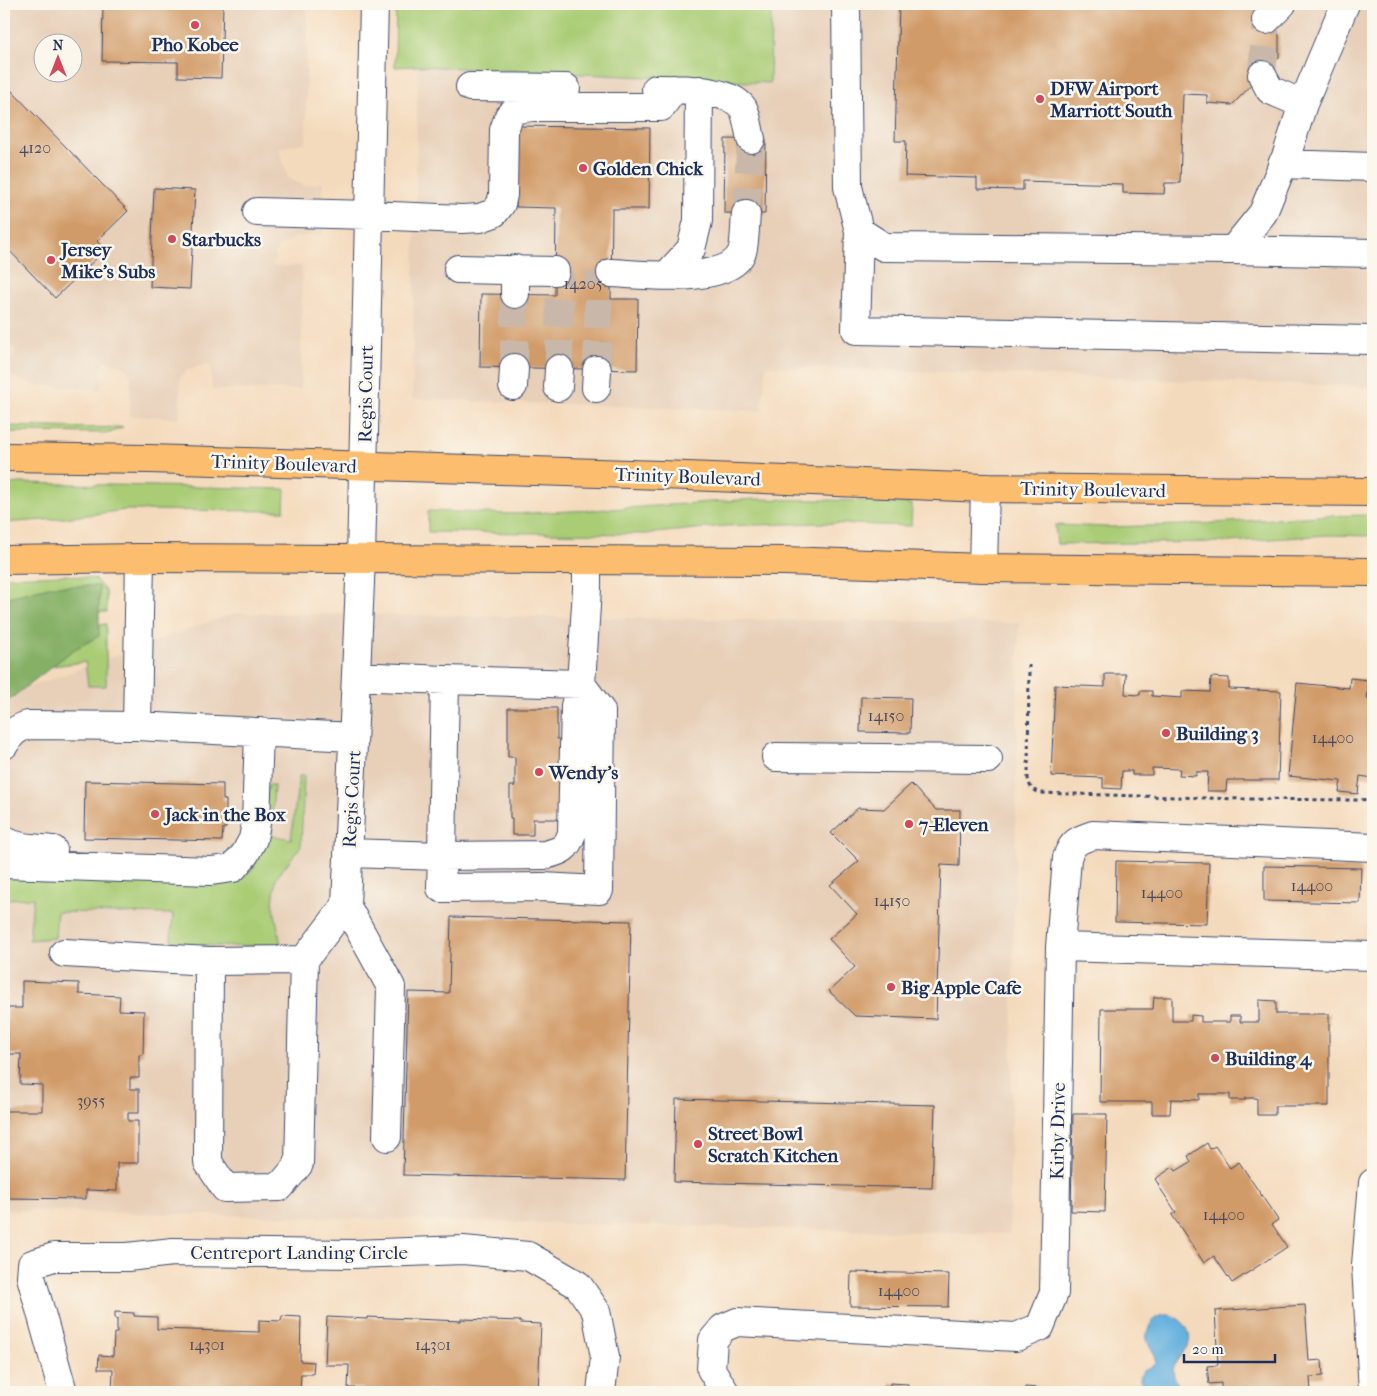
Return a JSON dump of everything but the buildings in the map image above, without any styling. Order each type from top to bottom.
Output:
[{"type":"main road","name":"Trinity Boulevard","points":[[4,457],[149,459],[662,475],[985,488],[1373,492]]},
{"type":"main road","points":[[4,560],[140,558],[785,561],[984,568],[1373,572]]},
{"type":"street","name":"Regis Court","points":[[346,905],[362,559],[374,4]]},
{"type":"street","points":[[846,4],[848,187],[859,231],[856,330],[1373,340]]},
{"type":"street","points":[[1233,250],[1263,213],[1303,104],[1345,4]]},
{"type":"street","points":[[1262,74],[1270,90],[1303,104]]},
{"type":"street","points":[[470,87],[686,90],[733,98],[743,109],[751,139]]},
{"type":"street","points":[[257,212],[480,218],[494,213],[501,204],[503,195],[504,130],[508,116],[517,109],[532,106],[661,107],[686,90]]},
{"type":"street","points":[[667,275],[691,249],[698,221],[686,90]]},
{"type":"street","points":[[1282,164],[1373,167]]},
{"type":"street","points":[[611,272],[701,275],[722,270],[734,262],[742,253],[746,214]]},
{"type":"street","points":[[859,231],[884,247],[1373,253]]},
{"type":"street","points":[[458,270],[515,282],[555,270]]},
{"type":"street","points":[[984,568],[985,488]]},
{"type":"street","points":[[137,726],[140,558]]},
{"type":"street","points":[[348,853],[442,856],[545,855],[560,852],[569,843],[572,833],[575,706],[581,684],[587,589],[586,560]]},
{"type":"street","points":[[356,676],[581,684]]},
{"type":"street","points":[[446,680],[441,888],[542,887],[599,890],[601,711],[581,684]]},
{"type":"street","points":[[4,745],[18,728],[28,725],[137,726],[353,737]]},
{"type":"street","points":[[4,864],[211,871],[233,868],[245,854],[253,839],[256,823],[260,732]]},
{"type":"street","points":[[776,757],[988,759]]},
{"type":"street","points":[[4,840],[10,844],[30,848],[65,851],[209,855],[229,850],[244,838],[256,823]]},
{"type":"street","name":"Kirby Drive","points":[[726,1392],[711,1369],[713,1340],[723,1328],[737,1322],[1016,1337],[1040,1327],[1054,1293],[1060,947],[1067,858],[1070,849],[1078,840],[1093,835],[1373,847]]},
{"type":"street","points":[[209,961],[208,1162],[225,1188],[280,1187],[299,1164],[304,960],[346,905],[391,987],[387,1137]]},
{"type":"street","points":[[1060,947],[1373,956]]},
{"type":"street","points":[[64,953],[209,961],[304,960]]},
{"type":"street","points":[[1373,1193],[1366,1265],[1373,1392]]},
{"type":"street","name":"Centreport Landing Circle","points":[[63,1392],[31,1277],[32,1264],[54,1258],[127,1258],[173,1252],[353,1254],[463,1250],[528,1256],[578,1285],[596,1311],[598,1320],[604,1357],[601,1392]]},
{"type":"path","points":[[1029,664],[1028,784],[1040,794],[1242,799],[1373,799]]},
{"type":"shaded area","points":[[4,4],[307,4],[306,142],[279,148],[288,178],[305,186],[323,182],[323,235],[297,236],[277,248],[273,266],[302,266],[301,389],[212,390],[211,366],[207,364],[187,370],[180,378],[180,418],[130,416],[131,378],[127,369],[103,360],[101,389],[37,385],[4,373],[17,351],[4,343]]},
{"type":"shaded area","points":[[771,4],[1373,4],[1373,387],[766,366],[762,411],[412,399],[418,66],[769,83]]},
{"type":"shaded area","points":[[235,613],[1019,623],[1009,1234],[4,1210],[4,709],[18,691]]},
{"type":"green space","points":[[396,4],[771,4],[770,83],[418,66],[395,67]]},
{"type":"green space","points":[[4,426],[123,427],[110,433],[4,432]]},
{"type":"green space","points":[[4,484],[285,489],[284,511],[125,510],[56,519],[4,523]]},
{"type":"green space","points":[[754,499],[876,501],[912,504],[911,526],[820,523],[725,526],[646,534],[428,532],[428,511],[511,514]]},
{"type":"green space","points":[[1373,515],[1373,536],[1327,535],[1230,542],[1057,544],[1055,525],[1108,527],[1185,525],[1319,516]]},
{"type":"green space","points":[[67,575],[95,579],[106,592],[107,612],[4,614],[4,577]]},
{"type":"green space","points":[[53,586],[99,586],[99,636],[73,650],[4,704],[4,598]]},
{"type":"green space","points":[[106,624],[106,686],[88,686],[85,662],[45,667],[25,637]]},
{"type":"green space","points":[[299,776],[304,776],[301,846],[276,878],[273,903],[281,945],[211,946],[171,940],[173,914],[57,912],[55,938],[29,940],[33,898],[4,899],[4,877],[217,880],[252,870],[263,849],[268,785],[274,785],[271,835],[291,839]]},
{"type":"water","points":[[1169,1315],[1183,1323],[1190,1337],[1187,1348],[1177,1361],[1173,1371],[1175,1380],[1183,1392],[1158,1392],[1155,1388],[1144,1387],[1140,1380],[1144,1370],[1156,1364],[1155,1354],[1147,1338],[1149,1327],[1157,1318]]},
{"type":"tunnel","points":[[1262,75],[1266,20]]},
{"type":"tunnel","points":[[746,214],[751,139]]},
{"type":"tunnel","points":[[559,369],[560,271]]},
{"type":"tunnel","points":[[597,370],[599,272]]},
{"type":"tunnel","points":[[514,368],[515,294]]},
{"type":"place","name":"Pho Kobee","points":[[195,25]]},
{"type":"place","name":"DFW Airport Marriott South","points":[[1040,99]]},
{"type":"place","name":"Golden Chick","points":[[583,168]]},
{"type":"place","name":"Starbucks","points":[[172,239]]},
{"type":"place","name":"Jersey Mike's Subs","points":[[51,260]]},
{"type":"place","name":"Building 3","points":[[1166,733]]},
{"type":"place","name":"Wendy's","points":[[539,772]]},
{"type":"place","name":"Jack in the Box","points":[[155,814]]},
{"type":"place","name":"7-Eleven","points":[[909,824]]},
{"type":"place","name":"Big Apple Cafe","points":[[891,987]]},
{"type":"place","name":"Building 4","points":[[1215,1058]]},
{"type":"place","name":"Street Bowl Scratch Kitchen","points":[[698,1144]]}]
